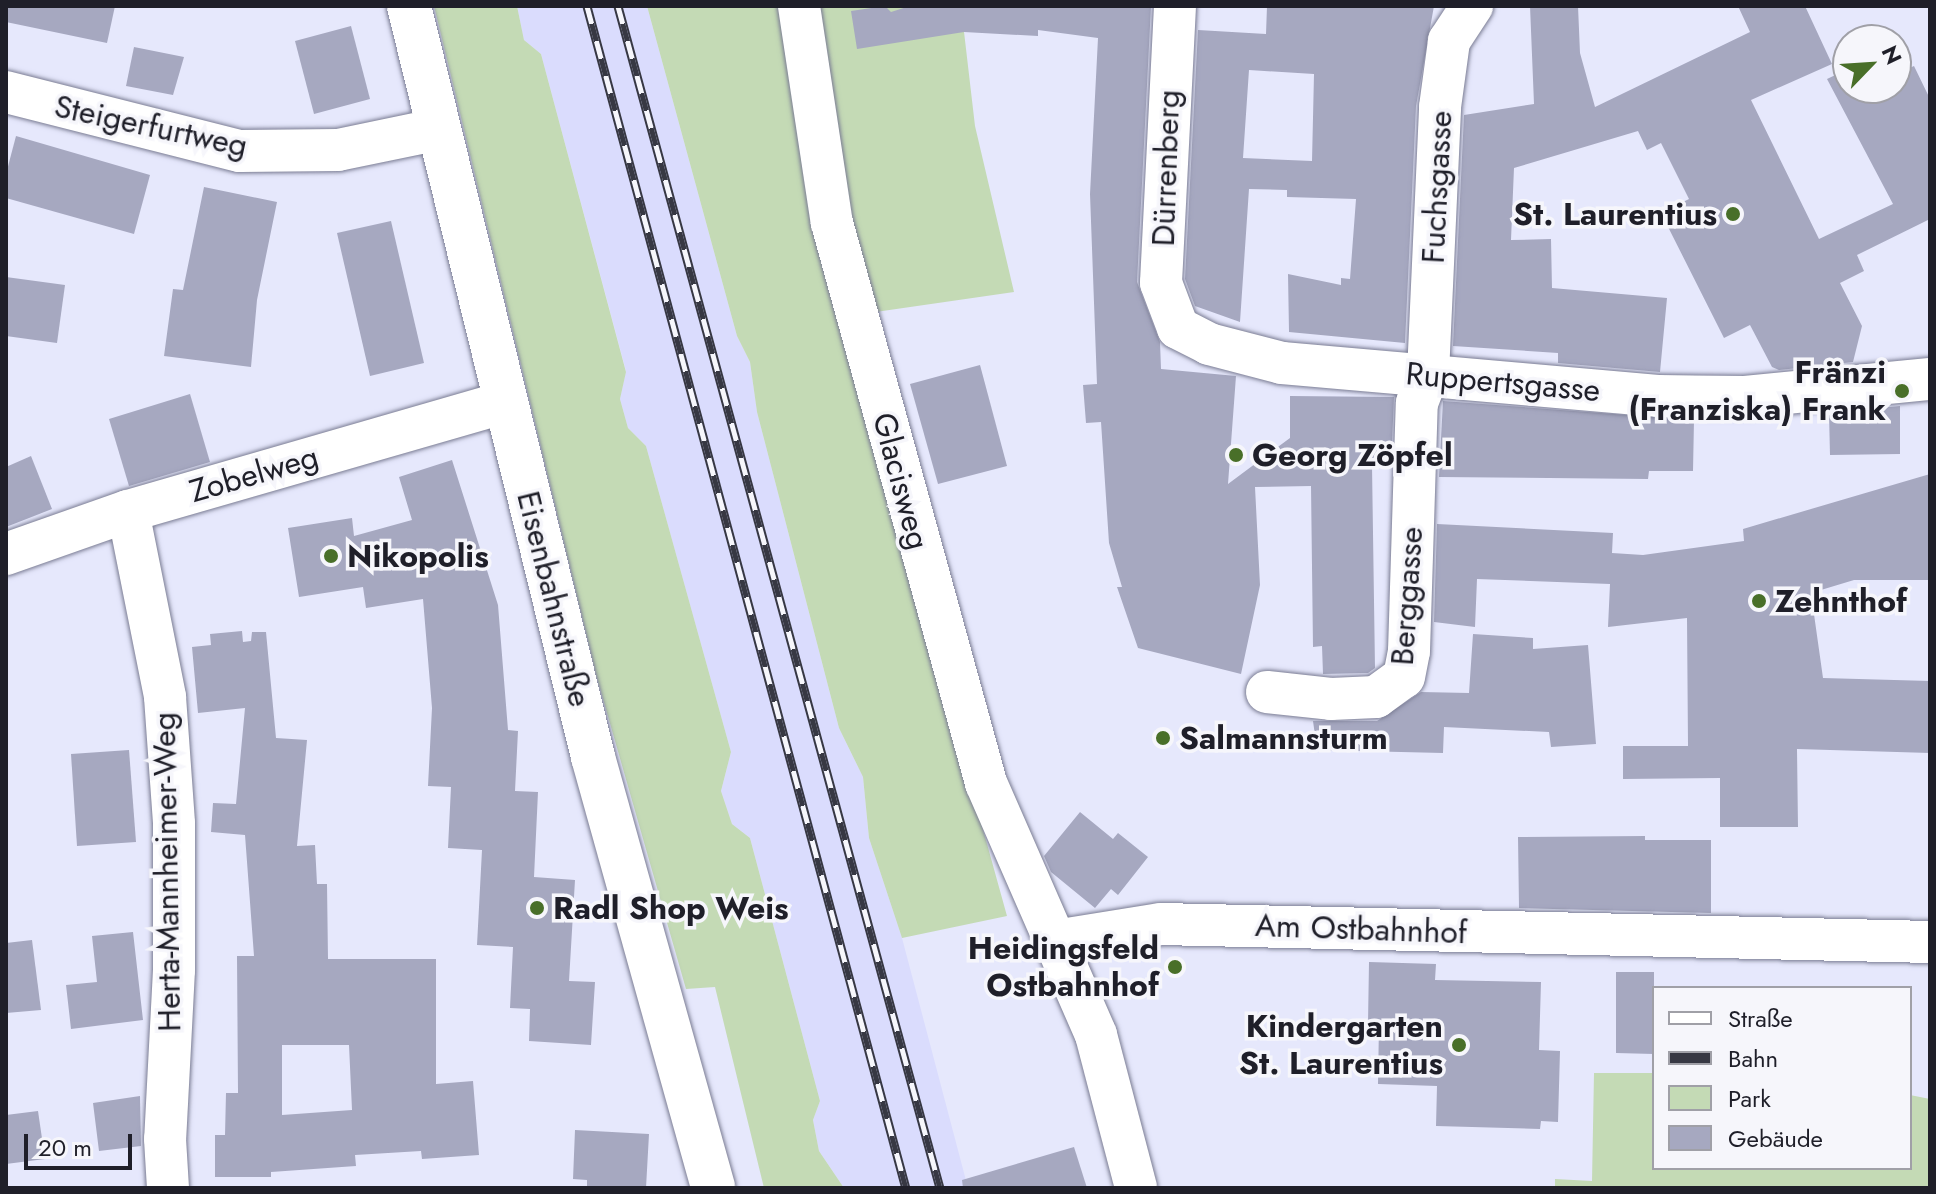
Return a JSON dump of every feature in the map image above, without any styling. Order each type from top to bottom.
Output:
[{"type":"street","name":"Eisenbahnstraße","points":[[409,6],[593,757],[713,1188]]},
{"type":"street","name":"Glacisweg","points":[[799,6],[832,223],[892,451],[986,783],[1055,941]]},
{"type":"street","name":"Dürrenberg","points":[[1175,6],[1161,283],[1178,328]]},
{"type":"street","name":"Fuchsgasse","points":[[1428,374],[1440,107],[1449,41],[1472,6]]},
{"type":"street","name":"Steigerfurtweg","points":[[6,92],[240,151],[338,150],[439,129]]},
{"type":"street","name":"Ruppertsgasse","points":[[1178,328],[1252,358],[1658,396],[1797,392],[1930,379]]},
{"type":"street","name":"Berggasse","points":[[1267,692],[1331,699],[1376,697],[1404,677],[1409,651],[1417,403],[1428,374]]},
{"type":"street","name":"Zobelweg","points":[[6,554],[128,511],[505,402]]},
{"type":"street","name":"Herta-Mannheimer-Weg","points":[[128,511],[165,697],[174,824],[174,970],[165,1139],[168,1188]]},
{"type":"street","name":"Am Ostbahnhof","points":[[1055,941],[1161,924],[1930,942]]},
{"type":"street","points":[[1055,941],[1096,1035],[1136,1188]]},
{"type":"shaded area","points":[[517,6],[647,6],[737,336],[750,362],[757,412],[839,728],[863,777],[869,838],[902,938],[968,1188],[844,1188],[819,1151],[813,1120],[820,1101],[750,838],[732,824],[721,791],[731,752],[646,446],[628,428],[620,399],[626,371],[541,54],[524,40]]},
{"type":"green space","points":[[434,6],[517,6],[524,40],[541,54],[626,372],[620,399],[628,428],[646,446],[731,752],[721,791],[732,824],[750,838],[820,1101],[813,1120],[819,1151],[844,1188],[764,1188],[715,987],[686,989],[597,678]]},
{"type":"green space","points":[[647,6],[961,6],[975,126],[1014,292],[841,317],[1007,916],[902,938],[869,838],[863,777],[839,728],[757,412],[750,362],[737,336]]},
{"type":"green space","points":[[1594,1073],[1652,1073],[1652,1170],[1912,1170],[1912,1095],[1930,1099],[1930,1188],[1555,1188],[1555,1179],[1592,1181]]},
{"type":"building","points":[[6,6],[115,6],[107,43],[6,22]]},
{"type":"building","points":[[885,6],[891,12],[910,6],[1151,6],[1137,282],[1160,342],[1161,369],[1236,376],[1228,484],[1290,438],[1290,396],[1394,397],[1391,465],[1372,465],[1375,668],[1368,673],[1323,674],[1322,646],[1313,647],[1311,486],[1255,487],[1260,585],[1241,674],[1138,648],[1117,587],[1122,587],[1109,543],[1101,422],[1086,423],[1083,385],[1097,384],[1090,194],[1098,38],[1038,30],[1038,36],[964,32],[857,49],[851,11]]},
{"type":"building","points":[[1267,6],[1434,6],[1416,106],[1405,343],[1289,332],[1288,274],[1341,285],[1341,278],[1350,279],[1356,199],[1287,197],[1287,190],[1249,189],[1240,322],[1195,306],[1185,279],[1198,30],[1266,34]],"holes":[[[1249,70],[1314,74],[1312,161],[1243,158]]]},
{"type":"building","points":[[1530,6],[1578,6],[1580,53],[1595,107],[1750,32],[1738,6],[1805,6],[1832,64],[1751,100],[1819,239],[1893,204],[1840,104],[1912,104],[1914,66],[1930,99],[1930,219],[1857,255],[1864,271],[1840,283],[1862,326],[1853,362],[1779,370],[1772,367],[1750,325],[1724,338],[1661,213],[1689,199],[1661,143],[1647,150],[1638,131],[1514,168],[1511,240],[1551,239],[1552,288],[1667,298],[1660,372],[1558,363],[1558,353],[1453,346],[1464,115],[1534,104]]},
{"type":"building","points":[[351,26],[370,99],[314,114],[295,41]]},
{"type":"building","points":[[134,47],[184,57],[173,95],[126,86]]},
{"type":"building","points":[[16,136],[150,175],[134,234],[6,198],[6,174]]},
{"type":"building","points":[[204,187],[277,202],[257,300],[251,367],[164,356],[173,289],[183,290]]},
{"type":"building","points":[[391,221],[424,363],[370,376],[337,233]]},
{"type":"building","points":[[6,277],[65,285],[57,343],[6,336]]},
{"type":"building","points":[[980,365],[1007,466],[938,484],[910,384]]},
{"type":"building","points":[[190,394],[210,462],[129,486],[109,419]]},
{"type":"building","points":[[1443,401],[1694,420],[1693,471],[1649,471],[1648,479],[1439,477]]},
{"type":"building","points":[[1900,406],[1900,454],[1830,455],[1829,413]]},
{"type":"building","points":[[31,456],[52,509],[6,527],[6,467]]},
{"type":"building","points":[[452,460],[498,605],[508,730],[518,731],[515,791],[538,792],[534,877],[575,880],[569,981],[595,982],[591,1045],[529,1041],[530,1009],[510,1008],[513,947],[477,945],[482,850],[448,848],[451,787],[428,786],[432,708],[423,599],[366,608],[363,587],[299,597],[288,528],[352,518],[354,536],[412,520],[399,477]]},
{"type":"building","points":[[1930,474],[1930,580],[1854,580],[1811,593],[1823,678],[1930,681],[1930,753],[1797,749],[1798,827],[1720,827],[1720,778],[1623,779],[1623,746],[1688,746],[1687,618],[1608,627],[1610,584],[1477,579],[1475,627],[1434,622],[1437,524],[1613,533],[1612,553],[1643,555],[1744,541],[1743,529]]},
{"type":"building","points":[[242,631],[243,642],[251,641],[252,632],[266,632],[276,738],[307,740],[297,846],[315,845],[317,884],[327,884],[328,959],[436,959],[436,1084],[473,1081],[479,1155],[422,1159],[421,1151],[355,1155],[356,1166],[271,1172],[271,1177],[215,1177],[215,1135],[225,1135],[226,1093],[238,1093],[237,956],[254,956],[245,835],[211,832],[213,803],[236,804],[245,708],[198,713],[192,647],[211,645],[210,634]],"holes":[[[282,1045],[349,1045],[352,1110],[282,1115]]]},
{"type":"building","points":[[1473,634],[1533,638],[1533,649],[1588,645],[1596,744],[1551,747],[1549,732],[1444,727],[1443,753],[1317,750],[1313,721],[1377,721],[1421,692],[1469,693]]},
{"type":"building","points":[[129,750],[136,842],[77,846],[71,754]]},
{"type":"building","points":[[1080,812],[1113,839],[1118,833],[1148,857],[1118,895],[1111,889],[1095,908],[1051,872],[1044,856]]},
{"type":"building","points":[[1645,836],[1645,840],[1711,840],[1711,913],[1519,908],[1518,837]]},
{"type":"building","points":[[133,932],[143,1020],[71,1029],[66,985],[97,982],[92,936]]},
{"type":"building","points":[[32,940],[41,1010],[6,1013],[6,943]]},
{"type":"building","name":"Kindergarten St. Laurentius","points":[[1369,962],[1436,964],[1435,980],[1541,982],[1539,1050],[1560,1051],[1558,1122],[1541,1121],[1540,1129],[1436,1126],[1437,1086],[1378,1084],[1379,1023],[1368,1023]]},
{"type":"building","points":[[1616,972],[1654,972],[1652,1054],[1616,1053]]},
{"type":"building","points":[[140,1096],[141,1146],[99,1151],[93,1103]]},
{"type":"building","points":[[38,1111],[45,1159],[6,1164],[6,1115]]},
{"type":"building","points":[[575,1130],[649,1134],[646,1188],[587,1188],[587,1180],[573,1179]]},
{"type":"building","points":[[1074,1147],[1087,1188],[963,1188],[962,1180]]},
{"type":"railway","points":[[587,6],[906,1188]]},
{"type":"railway","points":[[618,6],[940,1188]]},
{"type":"place","name":"St. Laurentius","points":[[1733,214]]},
{"type":"place","name":"Fränzi (Franziska) Frank","points":[[1902,391]]},
{"type":"place","name":"Georg Zöpfel","points":[[1236,455]]},
{"type":"place","name":"Nikopolis","points":[[331,556]]},
{"type":"place","name":"Zehnthof","points":[[1759,601]]},
{"type":"place","name":"Salmannsturm","points":[[1163,738]]},
{"type":"place","name":"Radl Shop Weis","points":[[537,908]]},
{"type":"place","name":"Heidingsfeld Ostbahnhof","points":[[1175,967]]},
{"type":"place","name":"Kindergarten St. Laurentius","points":[[1459,1045]]}]
